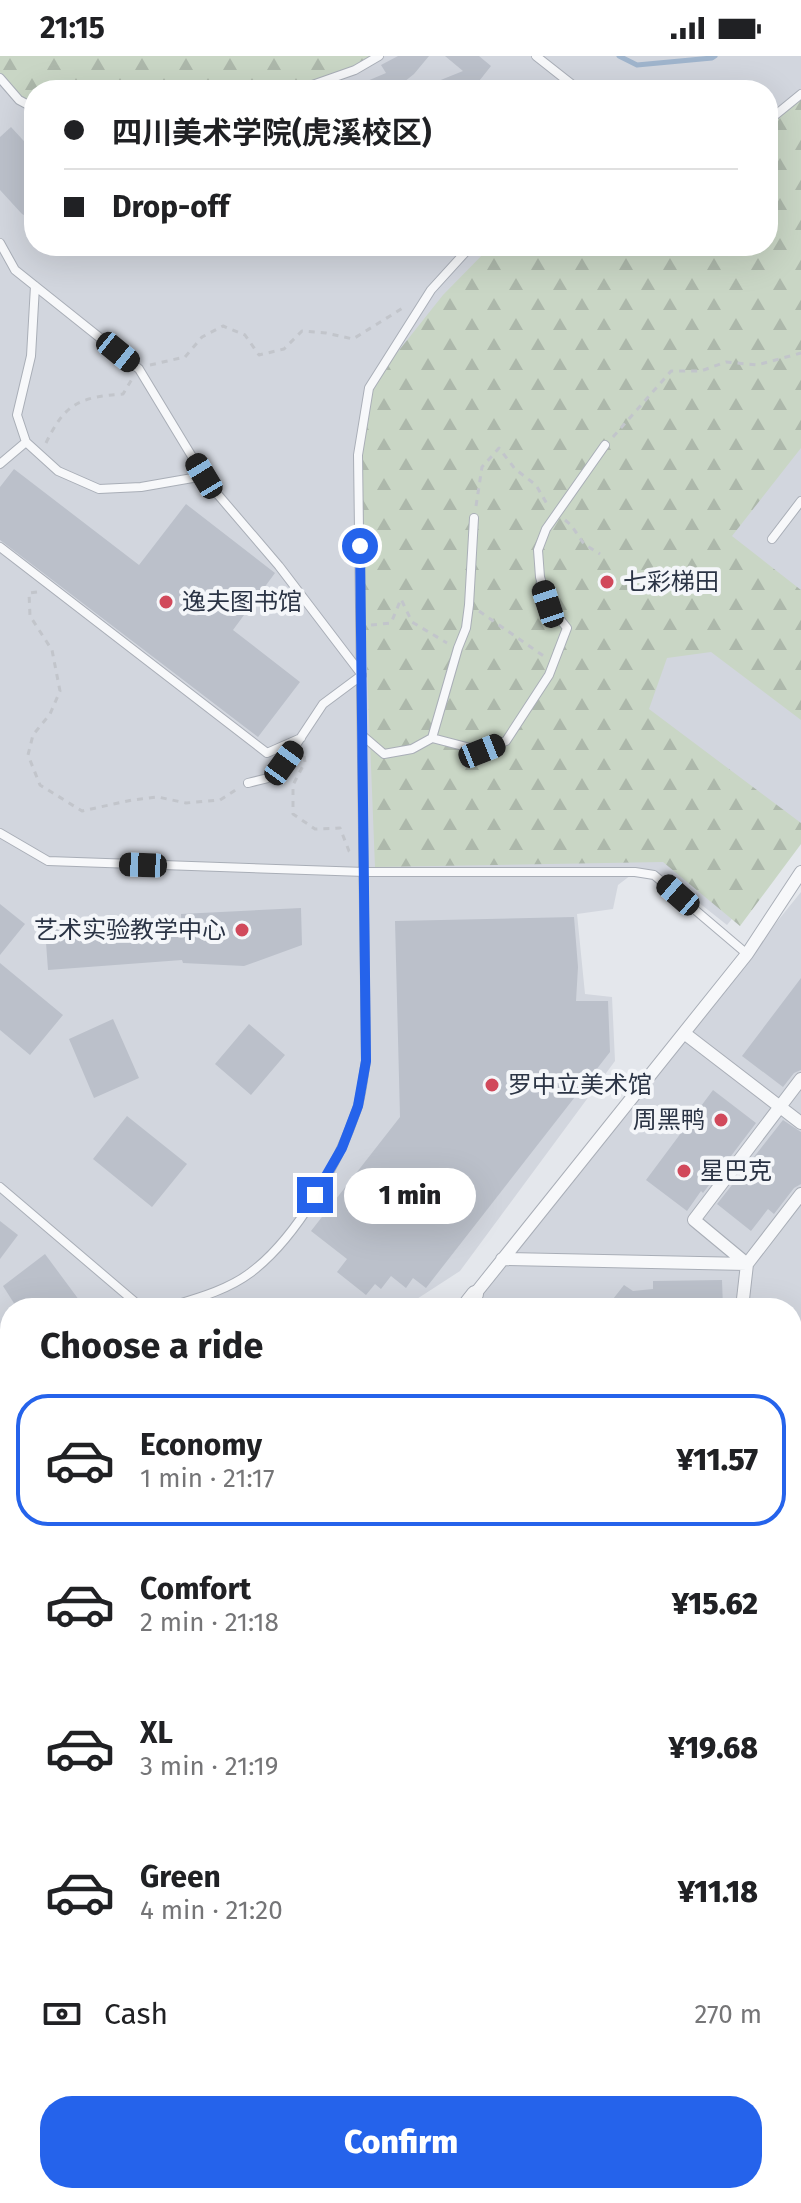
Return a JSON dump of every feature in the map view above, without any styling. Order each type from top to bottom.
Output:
[{"type":"street","points":[[472,1298],[747,954],[801,872]]},
{"type":"street","points":[[684,1033],[801,1123]]},
{"type":"street","points":[[747,1264],[694,1220],[801,1079]]},
{"type":"street","points":[[743,1298],[747,1264],[799,1202]]},
{"type":"street","points":[[502,1259],[747,1264]]},
{"type":"lane","points":[[326,80],[355,70],[379,56]]},
{"type":"lane","points":[[536,56],[566,80]]},
{"type":"lane","points":[[0,78],[24,103]]},
{"type":"lane","points":[[778,113],[801,94]]},
{"type":"lane","points":[[0,243],[15,270],[139,369],[204,476],[279,566],[362,675]]},
{"type":"lane","points":[[197,1298],[249,1274],[279,1247],[315,1195],[342,1148],[358,1106],[366,1061],[358,455],[369,388],[431,290],[462,256]]},
{"type":"lane","points":[[35,286],[31,356],[17,415],[29,445],[58,471],[99,489],[141,487],[204,476]]},
{"type":"lane","points":[[0,464],[29,445]]},
{"type":"lane","points":[[363,736],[384,754],[412,749],[432,738],[482,751],[506,741],[549,675],[567,628],[548,604],[540,577],[538,550],[556,513],[605,445]]},
{"type":"lane","points":[[772,539],[801,501]]},
{"type":"lane","points":[[432,738],[466,628],[474,518]]},
{"type":"lane","points":[[0,547],[267,753],[301,738]]},
{"type":"lane","points":[[248,783],[268,778],[284,763],[323,704],[362,675]]},
{"type":"lane","points":[[0,833],[48,861],[365,872],[635,872],[654,875],[747,954]]},
{"type":"lane","points":[[0,1187],[130,1298]]},
{"type":"path","points":[[29,445],[45,446],[56,423],[73,405],[98,396],[123,394],[139,369],[159,361],[185,357],[202,337],[223,326],[245,335],[259,355],[284,349],[302,331],[353,339],[405,306]]},
{"type":"path","points":[[605,445],[671,371],[701,371],[726,362],[757,365],[801,353]]},
{"type":"path","points":[[474,518],[482,467],[499,448],[515,469],[536,485],[547,504],[571,525],[584,544],[600,554]]},
{"type":"path","points":[[55,589],[29,593],[30,616],[52,650],[60,691],[50,714],[33,735],[28,755],[40,785],[82,811],[158,797],[186,803],[220,800],[248,783]]},
{"type":"path","points":[[361,627],[391,623],[401,599],[412,622],[458,648]]},
{"type":"path","points":[[469,605],[553,663]]},
{"type":"path","points":[[301,738],[305,762],[293,785],[293,814],[315,829],[340,828],[349,851],[365,861]]},
{"type":"shaded area","points":[[0,56],[801,56],[801,833],[727,925],[665,876],[635,872],[618,885],[613,909],[577,914],[585,994],[612,997],[615,1061],[460,1271],[418,1298],[0,1298]]},
{"type":"shaded area","points":[[801,892],[801,1298],[472,1298]]},
{"type":"green space","points":[[0,56],[379,56],[322,80],[24,80],[24,98],[0,78]]},
{"type":"green space","points":[[801,94],[801,448],[732,536],[801,590],[801,720],[711,652],[667,658],[649,709],[801,823],[801,844],[740,926],[663,862],[375,867],[359,466],[369,388],[443,295],[481,256],[778,256],[778,113]]},
{"type":"building","points":[[398,56],[429,56],[406,80],[370,80],[386,73],[381,65]]},
{"type":"building","points":[[445,56],[479,56],[491,66],[480,80],[441,80],[463,71]]},
{"type":"building","points":[[11,127],[24,141],[24,215],[0,190],[0,137]]},
{"type":"building","name":"逸夫图书馆","points":[[14,469],[139,565],[186,504],[275,573],[233,630],[300,682],[258,737],[0,540],[0,487]]},
{"type":"building","points":[[0,904],[25,924],[0,955]]},
{"type":"building","points":[[301,908],[302,945],[244,966],[183,963],[182,960],[48,970],[45,929],[181,919],[181,914]]},
{"type":"building","name":"罗中立美术馆","points":[[574,917],[578,967],[576,1001],[608,1001],[610,1052],[426,1288],[413,1278],[406,1288],[391,1276],[381,1289],[375,1284],[366,1295],[337,1272],[347,1259],[311,1231],[400,1117],[395,921]]},
{"type":"building","points":[[0,963],[63,1015],[30,1055],[0,1030]]},
{"type":"building","points":[[801,978],[801,1070],[794,1073],[783,1087],[742,1056]]},
{"type":"building","points":[[113,1019],[139,1078],[94,1098],[69,1039]]},
{"type":"building","points":[[249,1024],[285,1055],[251,1095],[215,1064]]},
{"type":"building","points":[[713,1090],[756,1123],[687,1211],[646,1180]]},
{"type":"building","points":[[127,1116],[187,1164],[152,1207],[93,1159]]},
{"type":"building","points":[[783,1120],[801,1132],[801,1184],[794,1188],[774,1214],[768,1209],[751,1231],[717,1204]]},
{"type":"building","points":[[0,1221],[18,1235],[0,1259]]},
{"type":"building","points":[[45,1254],[78,1298],[11,1298],[3,1286]]},
{"type":"building","points":[[722,1280],[723,1298],[614,1298],[624,1285],[633,1291],[653,1289],[653,1281]]},
{"type":"waterway","points":[[619,56],[637,65],[715,56]]},
{"type":"place","name":"七彩梯田","points":[[607,582]]},
{"type":"place","name":"逸夫图书馆","points":[[166,602]]},
{"type":"place","name":"艺术实验教学中心","points":[[242,930]]},
{"type":"place","name":"罗中立美术馆","points":[[492,1085]]},
{"type":"place","name":"周黑鸭","points":[[721,1120]]},
{"type":"place","name":"星巴克","points":[[684,1171]]},
{"type":"route","points":[[315,1195],[342,1148],[358,1106],[366,1061],[360,546]]}]
